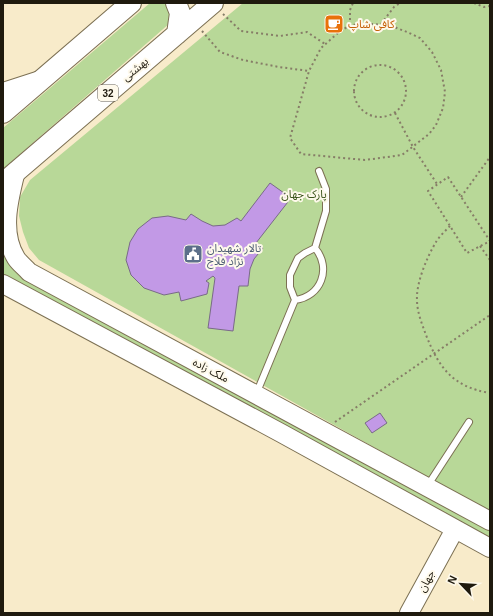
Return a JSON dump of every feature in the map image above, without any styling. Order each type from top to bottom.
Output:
[{"type":"main road","points":[[3,113],[131,3]]},
{"type":"main road","points":[[176,3],[180,13],[177,34]]},
{"type":"main road","name":"بهشتى","points":[[12,174],[212,4]]},
{"type":"main road","points":[[3,92],[45,78]]},
{"type":"main road","name":"ملک زاده","points":[[12,174],[4,227],[6,245],[29,272],[490,521]]},
{"type":"main road","name":"ملک زاده","points":[[3,284],[281,433],[490,548]]},
{"type":"main road","name":"جهان","points":[[409,613],[455,528]]},
{"type":"lane","points":[[256,394],[295,300],[290,287],[290,275],[298,258],[304,253],[315,248],[326,211],[326,189],[319,171]]},
{"type":"lane","points":[[295,300],[303,299],[312,294],[321,281],[324,265],[320,254],[315,248]]},
{"type":"lane","points":[[426,487],[469,422]]},
{"type":"path","points":[[350,25],[350,10],[353,3]]},
{"type":"path","points":[[381,25],[394,7],[400,3]]},
{"type":"path","points":[[474,3],[484,7],[490,6]]},
{"type":"path","points":[[212,4],[241,31],[280,36],[307,32],[325,44]]},
{"type":"path","points":[[192,20],[220,52],[243,60],[279,68],[309,71]]},
{"type":"path","points":[[371,24],[389,26],[420,38],[432,52],[441,70],[445,92],[443,108],[436,125],[429,134],[413,148],[402,155],[365,160],[301,154],[290,138],[309,71],[321,48],[350,25],[371,24]]},
{"type":"path","points":[[376,65],[388,66],[398,71],[405,81],[406,93],[403,104],[395,113],[384,117],[372,116],[362,110],[356,101],[354,89],[357,78],[365,69],[376,65]]},
{"type":"path","points":[[395,113],[413,148],[437,184]]},
{"type":"path","points":[[461,197],[490,157]]},
{"type":"path","points":[[448,177],[461,197],[490,241],[467,253],[428,191],[448,177]]},
{"type":"path","points":[[450,226],[436,241],[420,278],[417,300],[421,322],[434,354],[445,372],[462,384],[490,393]]},
{"type":"path","points":[[480,246],[490,260]]},
{"type":"path","points":[[322,430],[490,315]]},
{"type":"green space","points":[[150,3],[171,3],[170,23],[3,169],[3,128]]},
{"type":"green space","name":"پارک جهان","points":[[243,3],[490,3],[490,512],[39,260],[29,248],[19,216],[20,197],[30,180]]},
{"type":"green space","points":[[3,255],[28,278],[490,528],[490,540],[3,277]]},
{"type":"building","name":"تالار شهیدان نژاد فلاح","points":[[270,183],[291,198],[256,243],[263,248],[254,259],[250,269],[248,286],[239,286],[233,331],[208,328],[215,278],[213,276],[206,281],[209,283],[207,294],[181,301],[179,292],[164,295],[144,288],[131,275],[126,260],[130,242],[138,229],[152,218],[168,216],[186,220],[191,214],[213,226],[225,225],[237,218],[241,221]]},
{"type":"building","points":[[380,413],[387,423],[372,433],[365,423]]},
{"type":"place","name":"کافی شاپ","points":[[334,24]]},
{"type":"place","name":"تالار شهیدان نژاد فلاح","points":[[193,254]]}]
